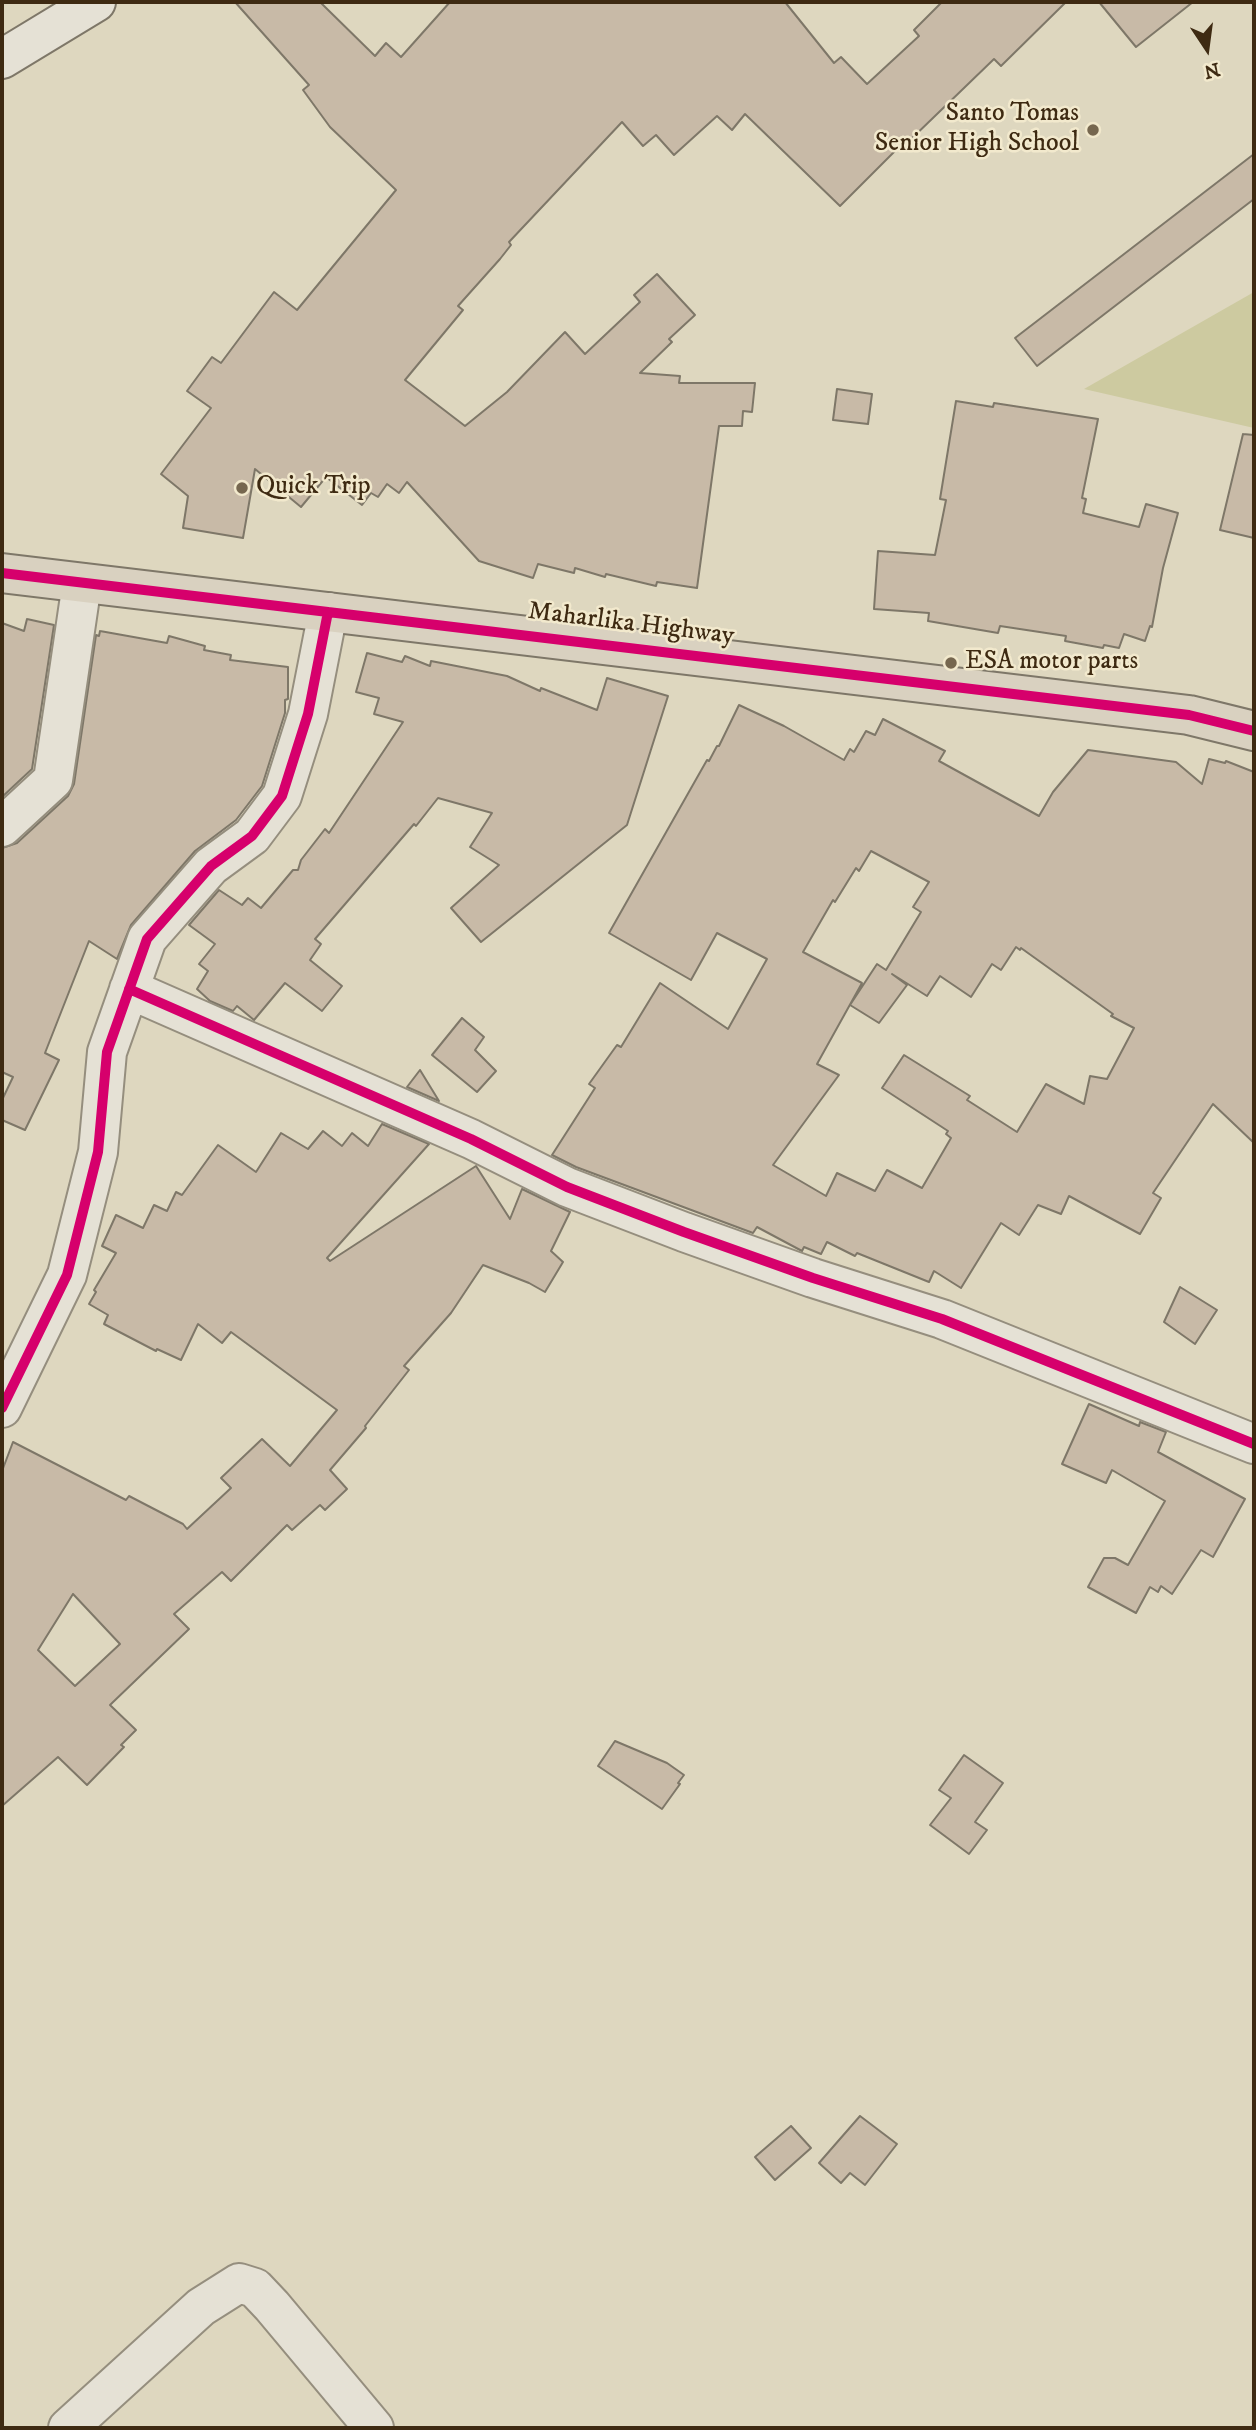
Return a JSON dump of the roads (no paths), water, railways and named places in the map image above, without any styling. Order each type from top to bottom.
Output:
[{"type":"highway","name":"Maharlika Highway","points":[[2,573],[1189,715],[1254,731]]},
{"type":"street","points":[[2,59],[96,2]]},
{"type":"street","points":[[2,827],[53,780],[82,583]]},
{"type":"street","points":[[2,1408],[66,1275],[98,1152],[107,1052],[147,939],[211,866],[252,836],[282,796],[308,714],[328,612]]},
{"type":"street","points":[[130,989],[471,1139],[567,1187],[684,1233],[942,1319],[1254,1444]]},
{"type":"street","points":[[68,2428],[201,2306],[239,2283],[254,2288],[272,2306],[374,2428]]},
{"type":"place","name":"Santo Tomas Senior High School","points":[[1093,130]]},
{"type":"place","name":"Quick Trip","points":[[242,488]]},
{"type":"place","name":"ESA motor parts","points":[[951,663]]}]
